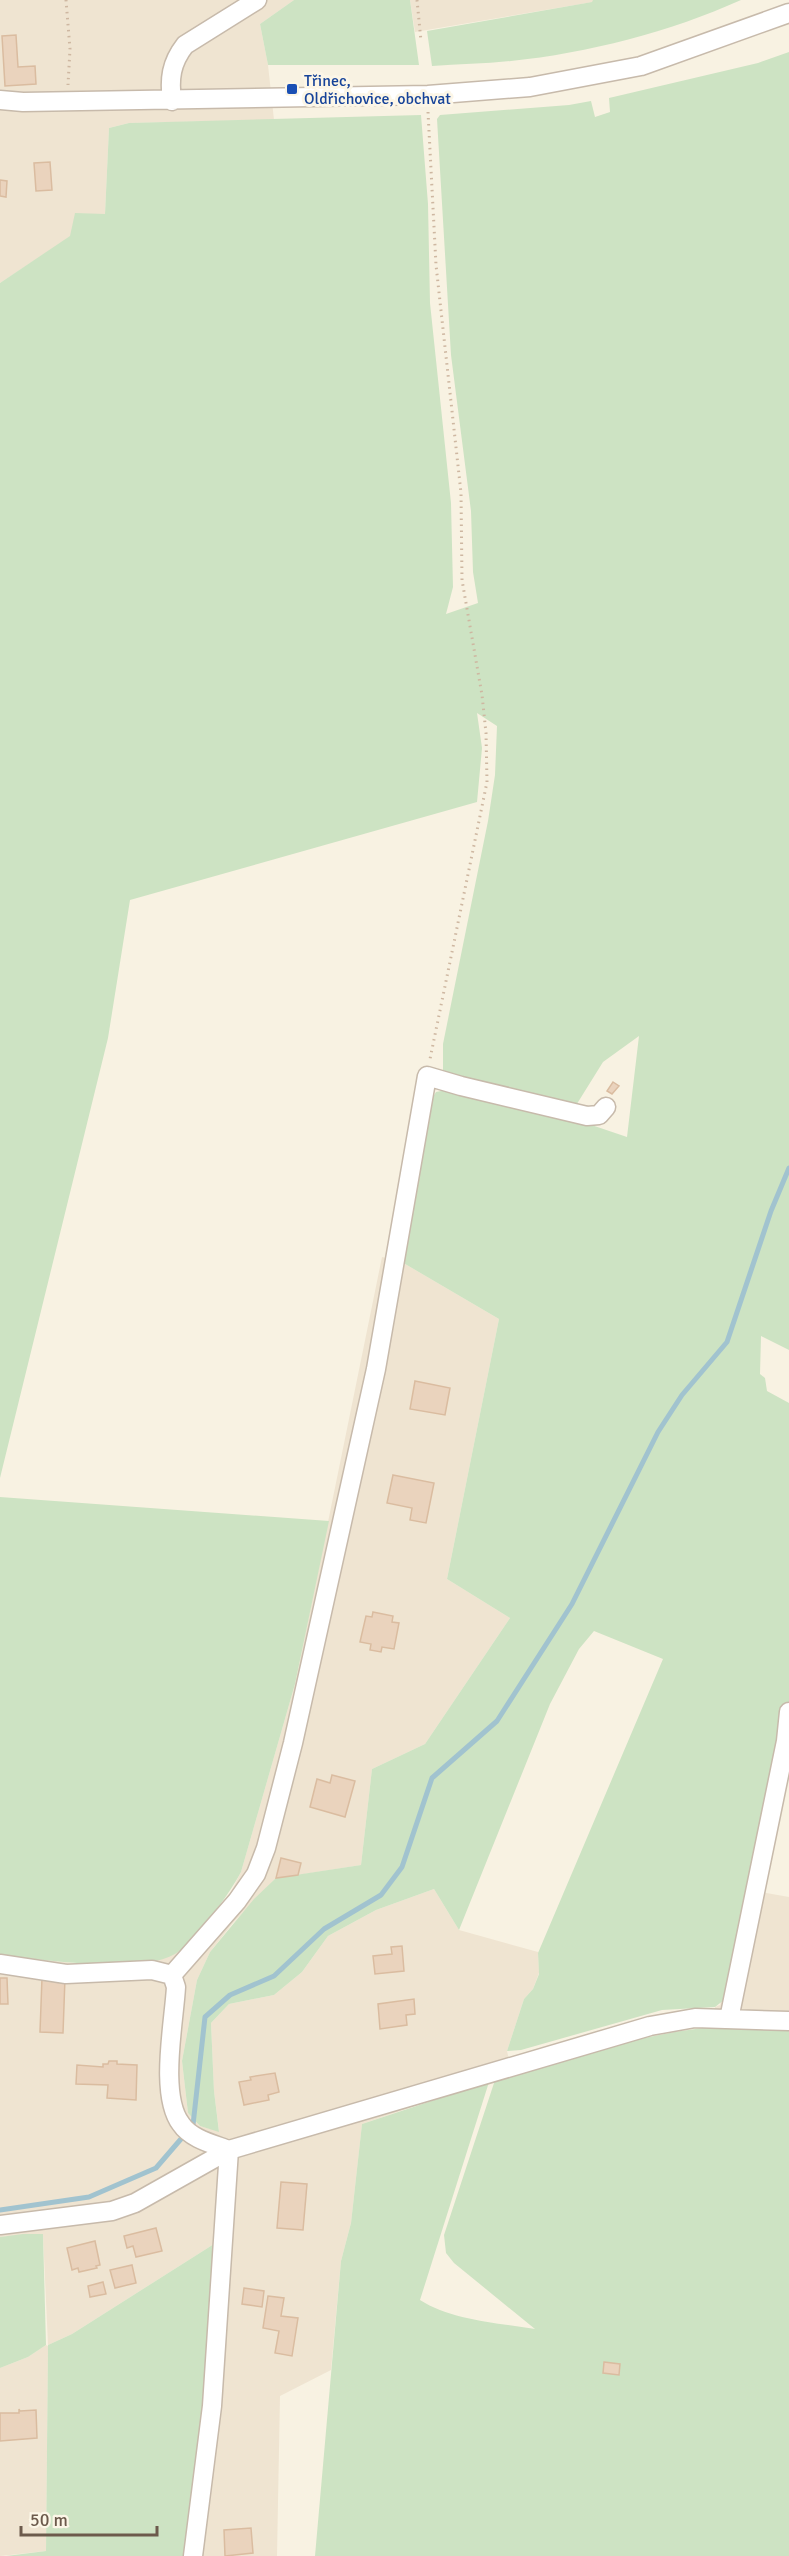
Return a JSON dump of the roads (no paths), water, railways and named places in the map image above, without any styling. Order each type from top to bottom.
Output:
[{"type":"street","points":[[172,101],[169,79],[177,55],[185,45],[257,0]]},
{"type":"street","points":[[0,100],[172,101],[428,95],[530,87],[641,66],[789,13]]},
{"type":"street","points":[[172,1975],[237,1901],[256,1874],[266,1848],[293,1743],[376,1369],[427,1076],[588,1116],[599,1115],[606,1107]]},
{"type":"street","points":[[729,2019],[786,1741],[789,1712]]},
{"type":"street","points":[[0,1964],[66,1974],[152,1970],[172,1975]]},
{"type":"street","points":[[172,1975],[176,1988],[168,2078],[171,2100],[181,2124],[200,2139],[229,2150]]},
{"type":"street","points":[[0,2225],[112,2211],[135,2203],[229,2150],[650,2026],[695,2018],[789,2021]]},
{"type":"street","points":[[193,2556],[212,2406],[229,2150]]},
{"type":"waterway","points":[[0,2210],[89,2197],[156,2168],[193,2125],[205,2017],[230,1995],[274,1976],[324,1929],[381,1895],[402,1867],[432,1778],[497,1721],[572,1604],[658,1432],[682,1395],[727,1342],[771,1211],[789,1168]]},
{"type":"place","name":"Třinec, Oldřichovice, obchvat","points":[[292,89]]}]
